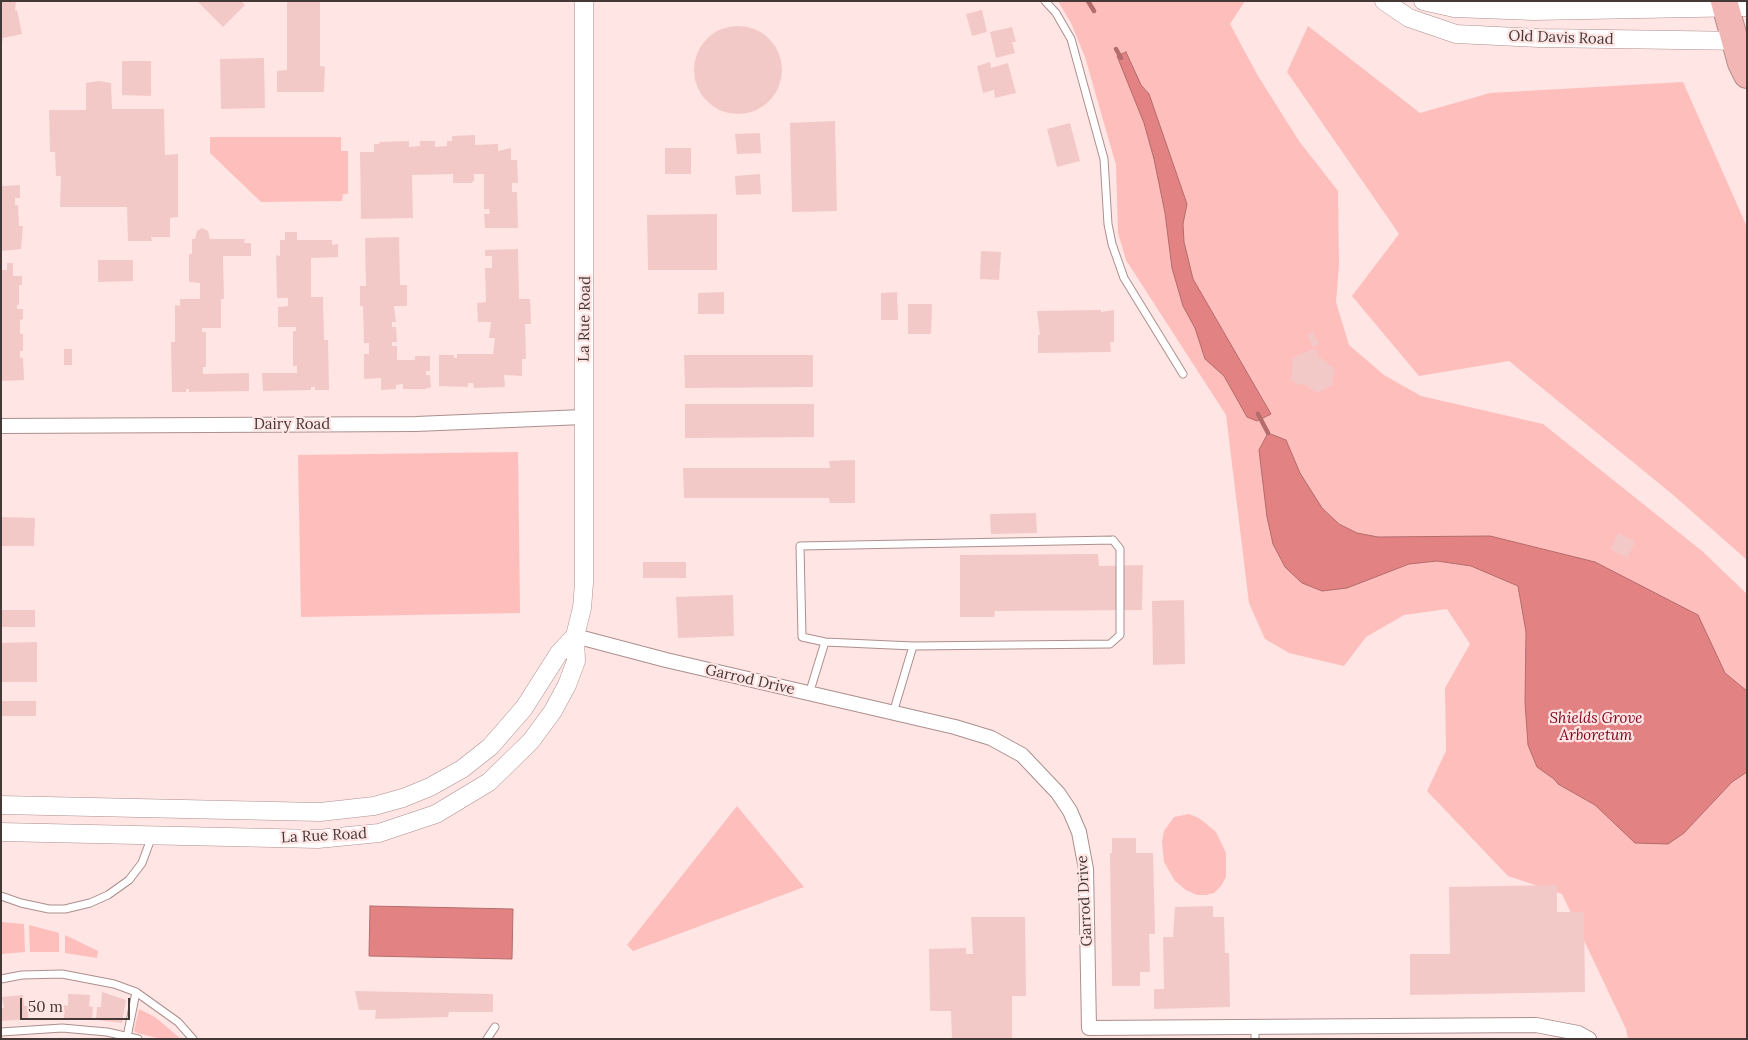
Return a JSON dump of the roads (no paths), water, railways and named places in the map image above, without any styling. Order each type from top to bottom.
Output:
[{"type":"highway","points":[[1732,5],[1747,75]]},
{"type":"street","name":"La Rue Road","points":[[1,832],[318,840],[379,833],[436,814],[489,782],[531,741],[553,711],[567,685],[576,661],[575,636],[582,608],[584,583],[583,417],[586,249],[584,1]]},
{"type":"street","name":"Old Davis Road","points":[[1384,1],[1409,18],[1456,34],[1548,38],[1741,41]]},
{"type":"street","name":"Old Davis Road","points":[[1423,1],[1454,8],[1534,11],[1732,5]]},
{"type":"street","name":"Dairy Road","points":[[1,426],[416,424],[583,417]]},
{"type":"street","name":"La Rue Road","points":[[1,804],[320,812],[351,810],[396,800],[438,783],[462,769],[490,747],[524,708],[559,653],[575,636]]},
{"type":"street","name":"Garrod Drive","points":[[575,636],[809,694],[955,727],[991,738],[1022,755],[1045,778],[1070,811],[1079,832],[1086,869],[1089,1028],[1255,1033],[1536,1025],[1578,1033],[1589,1039]]},
{"type":"lane","points":[[1046,1],[1071,39],[1104,159],[1108,224],[1112,244],[1124,278],[1183,374]]},
{"type":"lane","points":[[1113,540],[1120,549],[1120,635],[1110,644],[913,646],[825,642],[802,637],[800,546],[1113,540]]},
{"type":"lane","points":[[809,694],[825,642]]},
{"type":"lane","points":[[893,713],[913,646]]},
{"type":"lane","points":[[1,896],[21,903],[50,909],[65,909],[90,903],[108,895],[129,880],[142,863],[152,836]]},
{"type":"lane","points":[[1,979],[22,975],[62,974],[92,978],[136,992],[178,1022],[193,1039]]},
{"type":"lane","points":[[127,1037],[136,992]]},
{"type":"lane","points":[[488,1039],[496,1027]]},
{"type":"lane","points":[[1,1032],[62,1028],[107,1032],[138,1039]]},
{"type":"waterway","points":[[1088,1],[1094,11]]},
{"type":"waterway","points":[[1116,49],[1121,58]]},
{"type":"waterway","points":[[1258,414],[1268,433]]},
{"type":"park label","name":"Shields Grove Arboretum","points":[[1596,728]]}]
